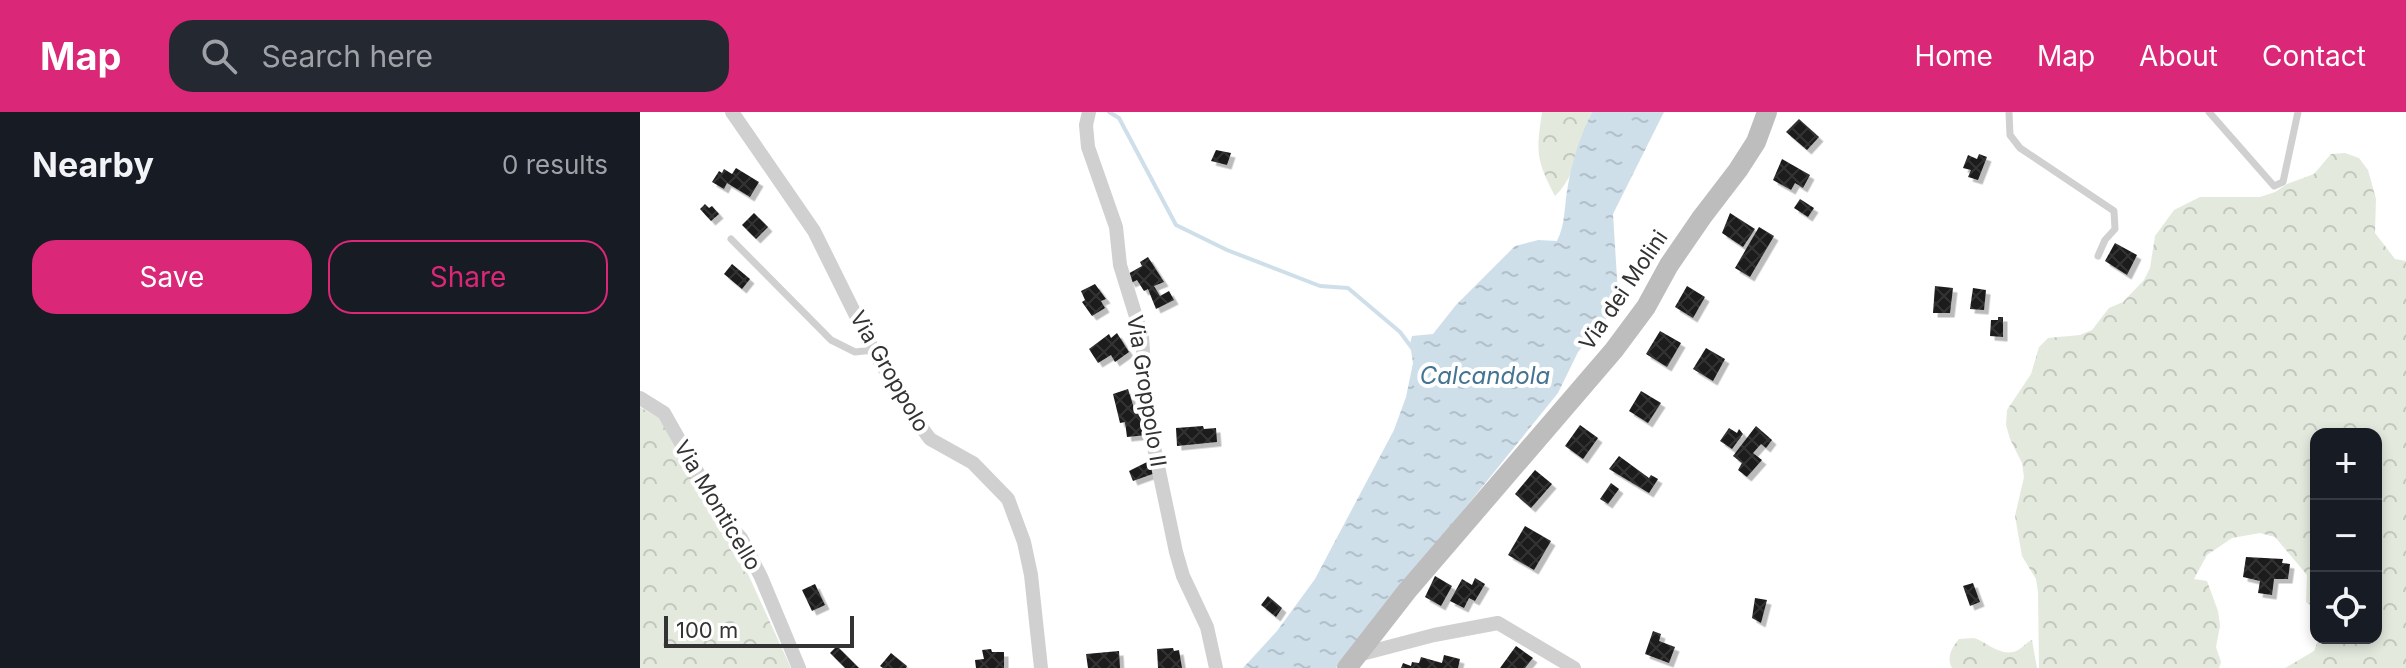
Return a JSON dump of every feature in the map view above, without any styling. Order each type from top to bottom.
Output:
[{"type":"street","name":"Via Groppolo","points":[[732,112],[814,231],[873,350],[930,439],[973,463],[1008,499],[1024,542],[1031,575],[1041,668]]},
{"type":"street","name":"Via Groppolo II","points":[[1089,112],[1086,125],[1088,147],[1116,227],[1120,265],[1140,327],[1147,414],[1176,552],[1183,576],[1207,627],[1216,668]]},
{"type":"street","name":"Via dei Molini","points":[[1353,662],[1407,591],[1614,350],[1646,307],[1669,265],[1702,217],[1738,170],[1756,142],[1767,112]]},
{"type":"street","name":"Via Monticello","points":[[640,398],[664,413],[725,521],[741,538],[799,668]]},
{"type":"street","points":[[1353,662],[1434,635],[1498,623],[1574,668]]},
{"type":"lane","points":[[2009,112],[2010,135],[2020,148],[2114,211],[2115,229],[2105,240],[2098,256]]},
{"type":"lane","points":[[2209,112],[2274,186],[2283,182],[2298,112]]},
{"type":"lane","points":[[731,239],[831,340],[855,352],[873,350]]},
{"type":"green space","points":[[1542,112],[1592,112],[1569,178],[1555,196],[1539,156]]},
{"type":"green space","points":[[2345,153],[2359,158],[2368,170],[2376,199],[2375,233],[2395,259],[2406,261],[2406,668],[2285,668],[2314,651],[2317,644],[2382,644],[2382,428],[2310,428],[2310,605],[2306,602],[2307,575],[2275,537],[2260,533],[2232,538],[2207,555],[2194,579],[2207,581],[2218,611],[2220,626],[2216,647],[2221,662],[2219,668],[2039,668],[2036,579],[2022,556],[2015,516],[2024,477],[2022,463],[2006,425],[2007,410],[2031,374],[2039,347],[2048,338],[2080,335],[2092,330],[2109,308],[2123,302],[2144,280],[2150,268],[2155,236],[2174,210],[2200,197],[2260,197],[2275,192],[2314,174],[2331,154]]},
{"type":"green space","points":[[640,407],[659,418],[737,550],[791,668],[640,668]]},
{"type":"green space","points":[[1974,638],[2005,652],[2018,650],[2032,640],[2037,668],[1952,668],[1950,657],[1956,642]]},
{"type":"water","name":"Calcandola","points":[[1592,112],[1664,112],[1613,214],[1618,294],[1605,321],[1578,352],[1558,393],[1336,668],[1243,668],[1277,631],[1315,579],[1394,430],[1406,397],[1413,363],[1412,336],[1433,334],[1456,305],[1515,246],[1538,240],[1557,241],[1572,167]]},
{"type":"building","points":[[1799,119],[1819,137],[1807,150],[1786,132]]},
{"type":"building","points":[[1216,150],[1231,153],[1227,165],[1211,161]]},
{"type":"building","points":[[1979,154],[1987,157],[1978,180],[1968,177],[1971,170],[1963,168],[1968,155],[1977,159]]},
{"type":"building","points":[[1782,159],[1810,175],[1803,188],[1795,183],[1791,190],[1773,180]]},
{"type":"building","points":[[736,168],[759,182],[750,197],[727,183],[724,189],[712,182],[719,171],[722,173],[724,169],[732,174]]},
{"type":"building","points":[[1800,199],[1814,208],[1808,217],[1794,208]]},
{"type":"building","points":[[705,204],[709,208],[712,206],[719,214],[711,221],[700,209]]},
{"type":"building","points":[[754,213],[768,227],[756,239],[742,225]]},
{"type":"building","points":[[1730,213],[1755,229],[1743,247],[1722,233]]},
{"type":"building","points":[[1759,227],[1774,236],[1750,277],[1735,268]]},
{"type":"building","points":[[2115,243],[2137,255],[2127,275],[2105,261]]},
{"type":"building","points":[[1148,257],[1164,282],[1154,286],[1160,296],[1169,291],[1174,300],[1156,309],[1148,289],[1144,291],[1137,280],[1131,283],[1126,275],[1142,266],[1140,262]]},
{"type":"building","points":[[732,264],[750,279],[742,289],[724,274]]},
{"type":"building","points":[[1095,284],[1106,299],[1101,301],[1105,308],[1092,316],[1082,302],[1085,300],[1081,291]]},
{"type":"building","points":[[1687,286],[1705,297],[1693,318],[1675,307]]},
{"type":"building","points":[[1935,286],[1953,288],[1950,313],[1933,313]]},
{"type":"building","points":[[1973,288],[1986,290],[1984,310],[1970,309]]},
{"type":"building","points":[[1998,317],[2003,317],[2003,337],[1990,336],[1991,320],[1998,320]]},
{"type":"building","points":[[1660,331],[1681,343],[1667,367],[1646,354]]},
{"type":"building","points":[[1117,333],[1129,352],[1115,362],[1111,355],[1098,363],[1089,349],[1109,334],[1111,338]]},
{"type":"building","points":[[1706,348],[1725,359],[1713,381],[1693,369]]},
{"type":"building","points":[[1128,389],[1134,408],[1139,407],[1141,420],[1145,419],[1147,435],[1127,437],[1125,422],[1120,423],[1113,394]]},
{"type":"building","points":[[1641,391],[1661,403],[1648,423],[1629,411]]},
{"type":"building","points":[[1580,425],[1598,438],[1583,459],[1565,446]]},
{"type":"building","points":[[1203,426],[1204,429],[1216,428],[1217,442],[1177,446],[1176,428]]},
{"type":"building","points":[[1756,426],[1772,440],[1766,448],[1761,444],[1753,453],[1762,460],[1747,477],[1738,470],[1742,463],[1733,456]]},
{"type":"building","points":[[1729,428],[1737,433],[1739,429],[1743,434],[1732,449],[1720,441]]},
{"type":"building","points":[[1619,456],[1649,478],[1651,475],[1658,479],[1649,493],[1609,469]]},
{"type":"building","points":[[1153,459],[1158,472],[1133,481],[1129,471]]},
{"type":"building","points":[[1535,470],[1552,484],[1531,508],[1515,494]]},
{"type":"building","points":[[1611,483],[1619,489],[1608,504],[1600,499]]},
{"type":"building","points":[[1525,526],[1551,541],[1534,570],[1508,555]]},
{"type":"building","points":[[2246,557],[2283,559],[2282,563],[2290,564],[2288,579],[2274,579],[2272,595],[2258,593],[2260,581],[2243,577]]},
{"type":"building","points":[[1435,576],[1452,586],[1441,606],[1425,597]]},
{"type":"building","points":[[1475,578],[1485,584],[1475,601],[1469,598],[1464,608],[1450,601],[1462,579],[1472,585]]},
{"type":"building","points":[[1973,583],[1980,602],[1970,606],[1963,586]]},
{"type":"building","points":[[815,584],[825,605],[812,611],[802,590]]},
{"type":"building","points":[[1268,596],[1282,608],[1276,617],[1261,605]]},
{"type":"building","points":[[1755,598],[1767,600],[1761,623],[1752,618]]},
{"type":"building","points":[[1653,631],[1661,634],[1659,641],[1675,647],[1669,663],[1645,654]]},
{"type":"building","points":[[837,646],[859,668],[845,668],[830,653]]},
{"type":"building","points":[[1516,646],[1533,658],[1525,668],[1500,668]]},
{"type":"building","points":[[1173,648],[1174,651],[1179,650],[1182,668],[1158,668],[1157,649]]},
{"type":"building","points":[[991,649],[992,652],[1004,652],[1004,668],[976,668],[975,660],[984,659],[982,650]]},
{"type":"building","points":[[1119,651],[1120,668],[1088,668],[1086,654]]},
{"type":"building","points":[[891,653],[907,666],[906,668],[880,666]]},
{"type":"building","points":[[1444,655],[1460,659],[1458,668],[1401,668],[1403,663],[1411,666],[1412,662],[1419,663],[1421,657],[1442,663]]},
{"type":"waterway","points":[[1109,112],[1119,118],[1176,225],[1227,250],[1320,286],[1348,288],[1400,332],[1412,348]]}]
